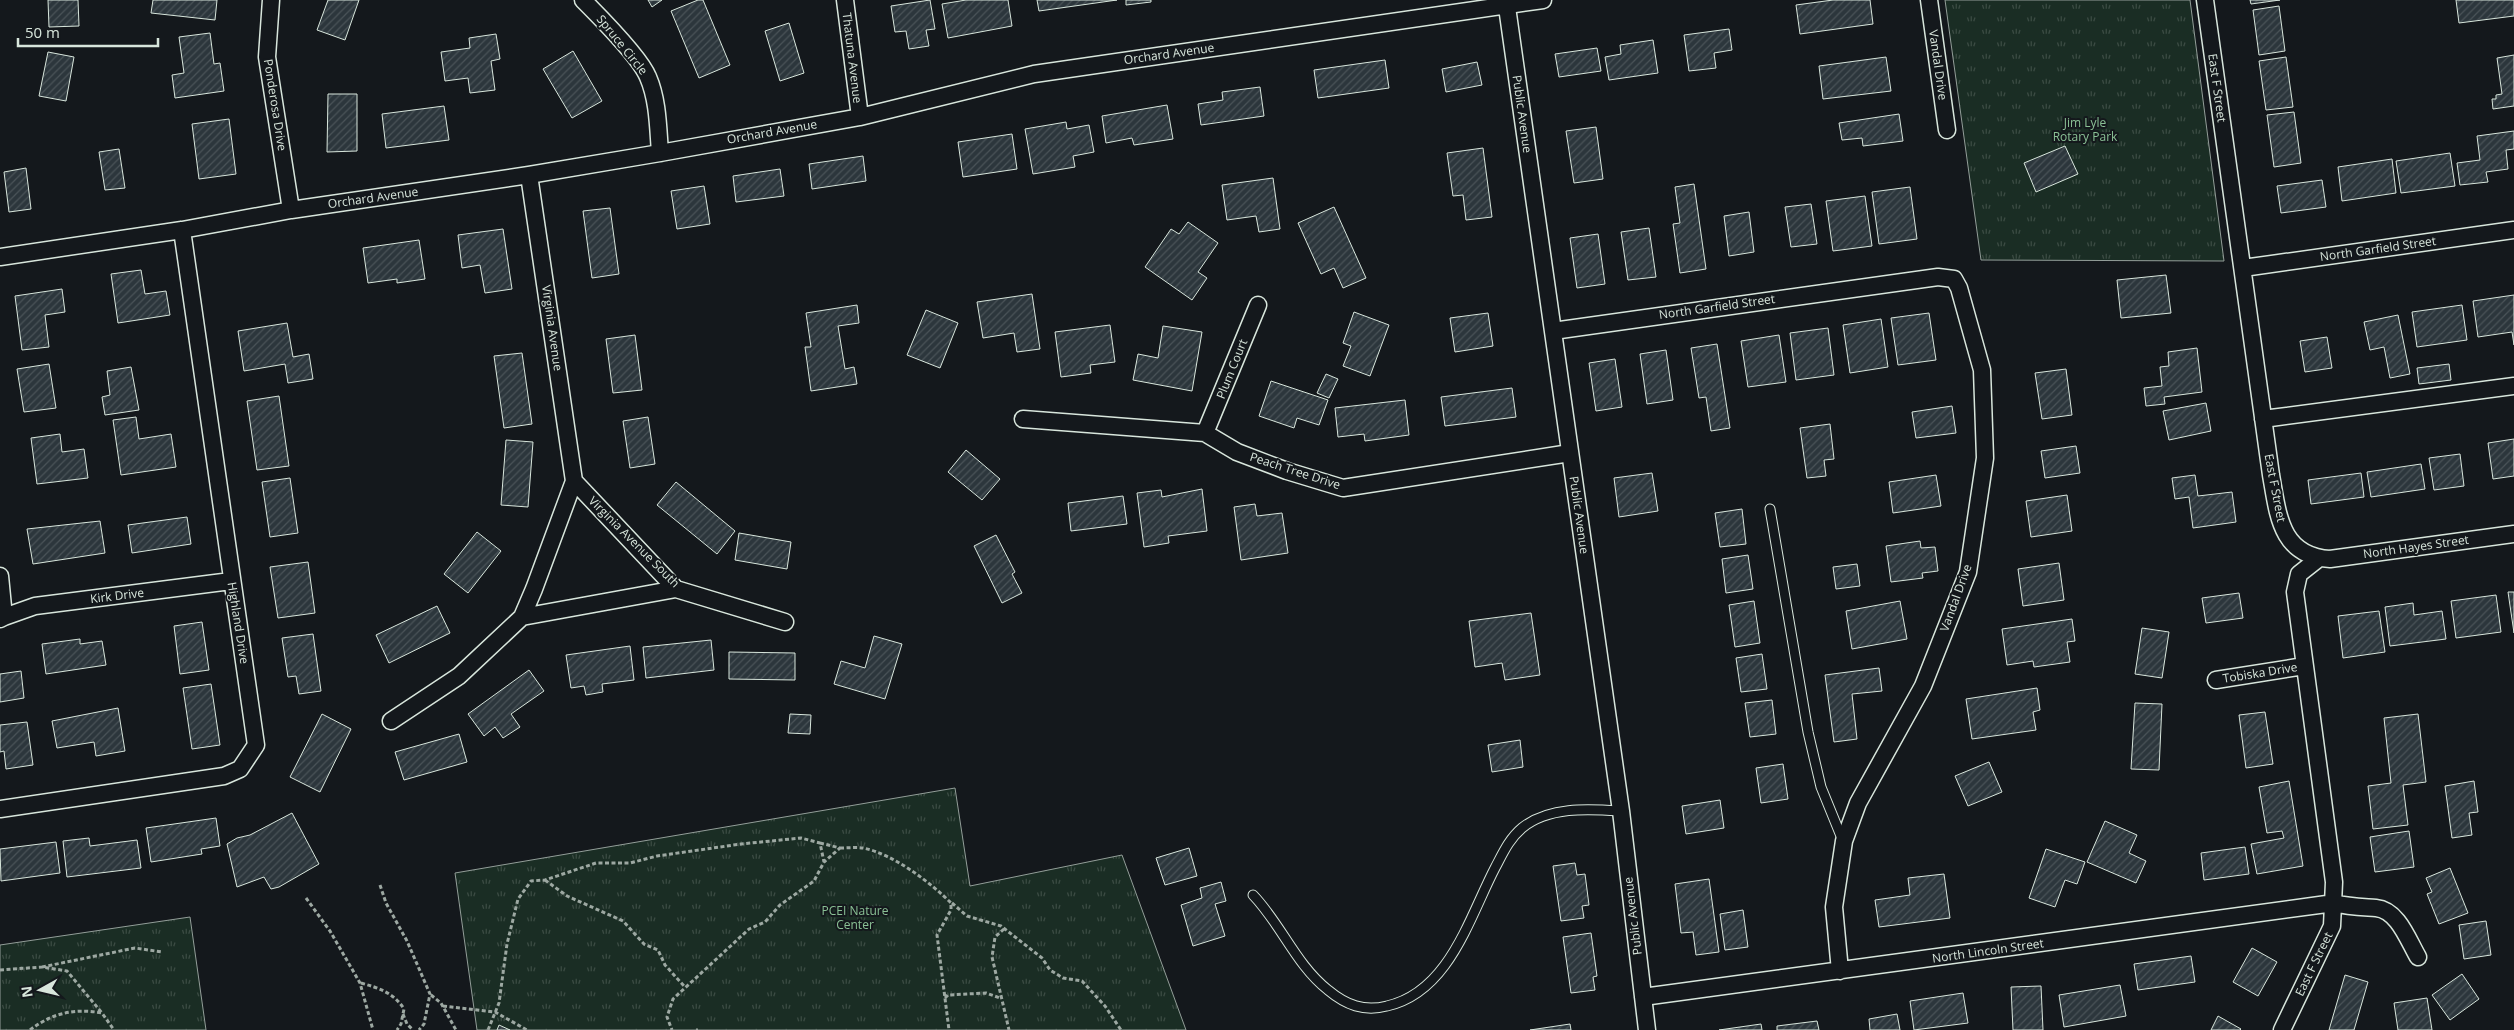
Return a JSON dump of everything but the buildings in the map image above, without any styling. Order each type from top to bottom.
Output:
[{"type":"street","name":"Ponderosa Drive","points":[[271,0],[267,57],[291,210]]},
{"type":"street","name":"Spruce Circle","points":[[583,0],[624,44],[648,75],[654,98],[660,153]]},
{"type":"street","name":"Thatuna Avenue","points":[[845,0],[860,117]]},
{"type":"street","name":"Orchard Avenue","points":[[0,257],[182,230],[291,210],[529,175],[660,153],[860,117],[1034,74],[1506,3],[1543,0]]},
{"type":"street","name":"Vandal Drive","points":[[1929,0],[1947,130]]},
{"type":"street","name":"East F Street","points":[[2205,0],[2279,521],[2289,541],[2302,551],[2318,559],[2299,574],[2295,592],[2334,882],[2334,903],[2332,926],[2282,1030]]},
{"type":"street","name":"Public Avenue","points":[[1506,3],[1621,811],[1647,1030]]},
{"type":"street","name":"Virginia Avenue","points":[[529,175],[574,481]]},
{"type":"street","name":"Highland Drive","points":[[0,809],[224,776],[240,770],[256,745],[182,230]]},
{"type":"street","name":"North Garfield Street","points":[[2243,268],[2514,230]]},
{"type":"street","name":"Vandal Drive","points":[[1840,971],[1834,907],[1844,841],[1858,803],[1923,686],[1968,572],[1984,458],[1982,370],[1959,288],[1954,279],[1938,277],[1882,284]]},
{"type":"street","name":"North Garfield Street","points":[[1553,331],[1882,284]]},
{"type":"street","name":"Plum Court","points":[[1205,433],[1258,305]]},
{"type":"street","points":[[2264,419],[2514,386]]},
{"type":"street","name":"Peach Tree Drive","points":[[1023,419],[1205,433],[1245,456],[1343,488],[1570,453]]},
{"type":"street","name":"Virginia Avenue South","points":[[574,481],[676,588],[785,622]]},
{"type":"street","points":[[392,721],[459,676],[522,617],[574,481]]},
{"type":"street","name":"North Hayes Street","points":[[2318,559],[2330,560],[2514,534]]},
{"type":"street","points":[[0,576],[2,618]]},
{"type":"street","name":"Kirk Drive","points":[[2,618],[35,606],[231,581]]},
{"type":"street","points":[[522,617],[676,588]]},
{"type":"street","name":"Tobiska Drive","points":[[2216,680],[2304,666]]},
{"type":"street","name":"North Lincoln Street","points":[[1643,996],[1840,971],[2334,903],[2351,908],[2379,908],[2393,915],[2418,957]]},
{"type":"lane","points":[[1770,509],[1808,732],[1821,787],[1844,841]]},
{"type":"lane","points":[[1253,895],[1315,979],[1345,1002],[1362,1009],[1374,1009],[1404,1002],[1431,983],[1460,942],[1510,840],[1524,827],[1539,818],[1582,808],[1621,811]]},
{"type":"path","points":[[488,1030],[499,1003],[507,944],[518,899],[530,881],[545,880],[596,863],[630,863],[657,856],[801,838],[840,848],[861,848],[877,852],[934,885],[967,916],[1004,929],[1042,958],[1050,970],[1064,978],[1082,980],[1105,1006],[1122,1030]]},
{"type":"path","points":[[820,843],[824,862]]},
{"type":"path","points":[[672,1030],[668,1017],[673,999],[684,986],[749,929],[765,922],[780,905],[814,881],[824,862],[840,848]]},
{"type":"path","points":[[545,880],[566,896],[623,921],[644,944],[658,950],[666,965],[684,986]]},
{"type":"path","points":[[380,885],[386,903],[407,941],[430,994],[443,1006],[456,1030]]},
{"type":"path","points":[[306,898],[330,931],[360,983],[373,1030]]},
{"type":"path","points":[[949,1030],[937,935],[951,910],[951,902]]},
{"type":"path","points":[[1004,929],[995,937],[992,958],[1009,1030]]},
{"type":"path","points":[[0,970],[42,967],[135,948],[162,952]]},
{"type":"path","points":[[42,967],[67,971],[114,1030]]},
{"type":"path","points":[[360,983],[379,988],[398,999],[404,1009],[397,1030]]},
{"type":"path","points":[[945,998],[948,995],[986,993],[1001,998]]},
{"type":"path","points":[[419,1030],[424,1024],[430,994]]},
{"type":"path","points":[[443,1006],[477,1008],[495,1012],[527,1030]]},
{"type":"path","points":[[30,1030],[64,1012],[83,1010],[102,1013]]},
{"type":"path","points":[[403,1014],[407,1024],[413,1030]]},
{"type":"green space","name":"Jim Lyle Rotary Park","points":[[1945,0],[2190,0],[2224,261],[1981,260]]},
{"type":"green space","name":"PCEI Nature Center","points":[[955,788],[970,886],[1122,855],[1186,1030],[477,1030],[455,873]]},
{"type":"green space","points":[[190,917],[206,1030],[0,1030],[0,945]]}]
